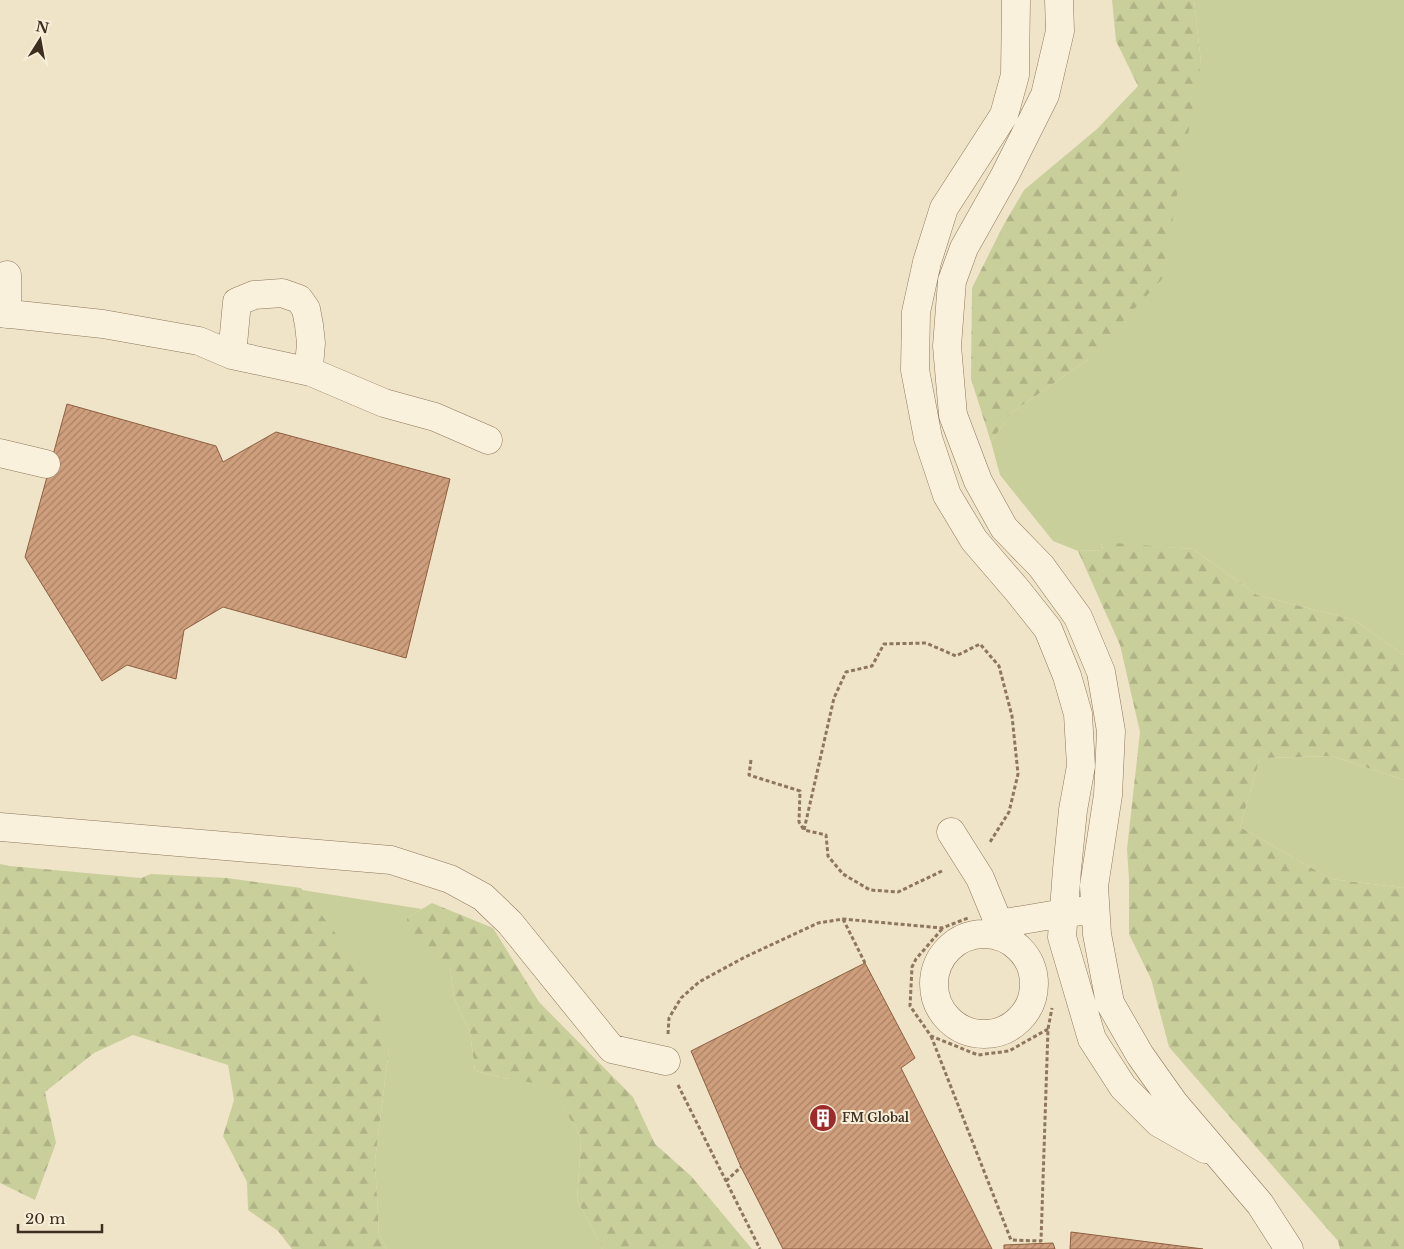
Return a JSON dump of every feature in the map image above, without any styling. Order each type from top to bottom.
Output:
[{"type":"lane","points":[[1016,0],[1015,75],[1004,115],[944,208],[927,262],[916,312],[915,370],[928,438],[947,495],[974,540],[1048,629],[1067,676],[1078,714],[1081,766],[1073,810],[1062,937],[1092,1039],[1123,1087],[1159,1123],[1224,1159]]},
{"type":"lane","points":[[1059,0],[1060,31],[1046,95],[1005,175],[964,248],[952,281],[947,346],[953,415],[978,480],[1004,528],[1042,566],[1078,616],[1101,672],[1111,730],[1108,795],[1094,886],[1097,934],[1110,1004],[1140,1055],[1174,1103],[1224,1159],[1260,1204],[1289,1249]]},
{"type":"lane","points":[[1015,41],[1057,42]]},
{"type":"lane","points":[[7,275],[4,313],[103,324],[199,341],[232,354],[311,372],[384,403],[435,417],[488,440]]},
{"type":"lane","points":[[232,354],[237,302],[254,296],[282,293],[299,299],[306,309],[311,343],[309,366],[311,372]]},
{"type":"lane","points":[[0,453],[46,464]]},
{"type":"lane","points":[[0,827],[392,860],[450,879],[483,897],[510,923],[612,1049],[666,1061]]},
{"type":"lane","points":[[951,832],[980,878],[997,923],[1095,910]]},
{"type":"path","points":[[804,830],[834,698],[846,672],[872,666],[884,644],[926,643],[956,656],[980,644],[999,666],[1012,716],[1018,774],[1009,812],[989,845]]},
{"type":"path","points":[[751,760],[749,775],[800,791],[799,822],[804,830],[826,835],[828,856],[843,874],[870,890],[898,892],[948,869]]},
{"type":"path","points":[[843,919],[865,963]]},
{"type":"path","points":[[760,1249],[666,1061],[669,1018],[681,998],[699,982],[745,957],[818,923],[843,919],[942,928],[997,923]]},
{"type":"path","points":[[931,1036],[978,1055],[1009,1051],[1048,1029],[1041,1241],[1011,1240],[931,1036],[910,1006],[912,967],[916,959],[942,928]]},
{"type":"path","points":[[726,1181],[741,1167]]},
{"type":"green space","points":[[1112,0],[1194,0],[1201,62],[1162,279],[1087,360],[1011,413],[991,442],[971,379],[972,288],[1003,226],[1024,190],[1097,129],[1138,86],[1116,41]]},
{"type":"green space","points":[[1194,0],[1404,0],[1404,655],[1354,620],[1257,595],[1193,549],[1101,543],[1103,550],[1078,551],[1053,541],[1000,475],[991,442],[1011,413],[1087,360],[1201,62]]},
{"type":"green space","points":[[1101,542],[1193,549],[1257,595],[1354,620],[1404,655],[1404,780],[1332,756],[1260,758],[1240,827],[1331,879],[1404,888],[1404,1249],[1340,1249],[1338,1241],[1169,1047],[1151,979],[1129,934],[1127,849],[1140,732],[1120,645],[1078,551],[1103,550]]},
{"type":"green space","points":[[1332,756],[1404,780],[1404,888],[1331,879],[1240,827],[1260,758]]},
{"type":"green space","points":[[0,864],[141,878],[151,874],[227,878],[301,888],[365,972],[389,1049],[375,1161],[379,1235],[387,1249],[292,1249],[278,1231],[248,1210],[247,1182],[223,1136],[234,1100],[228,1065],[133,1035],[94,1053],[45,1092],[56,1143],[35,1200],[0,1183]]},
{"type":"green space","points":[[302,890],[422,909],[407,918],[450,967],[454,998],[470,1032],[475,1071],[504,1078],[552,1085],[581,1139],[577,1200],[603,1249],[387,1249],[379,1235],[375,1161],[389,1049]]},
{"type":"green space","points":[[432,903],[493,928],[539,1002],[633,1097],[655,1144],[691,1176],[752,1249],[603,1249],[577,1200],[581,1139],[552,1086],[475,1071],[470,1032],[454,998],[450,967],[409,946],[407,918]]},
{"type":"building","points":[[67,404],[216,446],[223,462],[276,432],[450,479],[406,658],[223,607],[184,630],[176,679],[127,665],[102,681],[25,557]]},
{"type":"building","name":"FM Global","points":[[865,963],[915,1058],[901,1068],[992,1249],[783,1249],[741,1167],[691,1051]]},
{"type":"building","points":[[1071,1232],[1203,1249],[1070,1249]]},
{"type":"building","points":[[1053,1243],[1055,1249],[1004,1249],[1004,1245]]},
{"type":"place","name":"FM Global","points":[[823,1118]]}]
